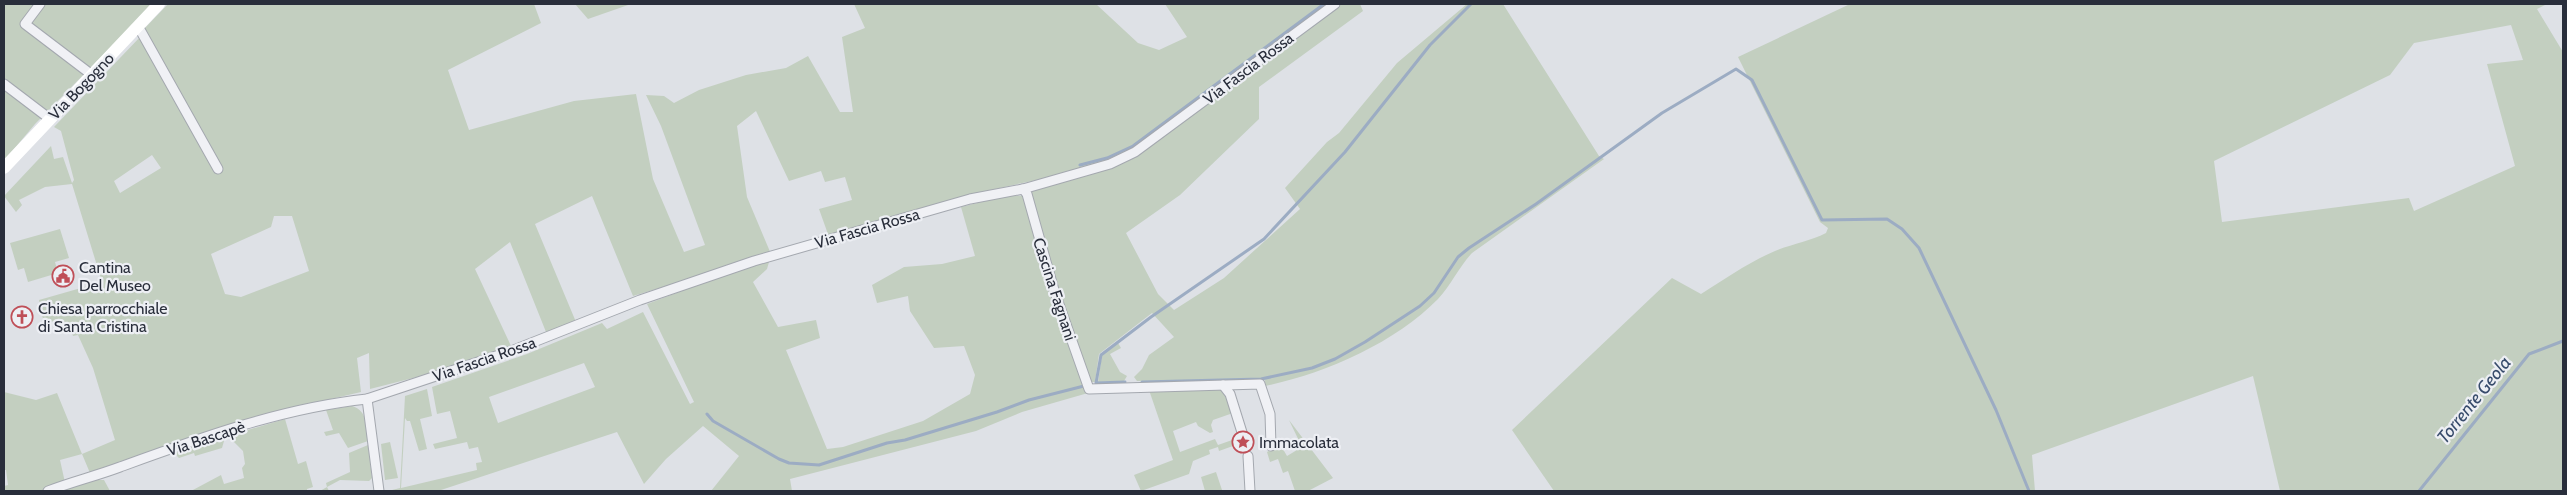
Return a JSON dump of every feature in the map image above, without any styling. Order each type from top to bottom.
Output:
[{"type":"main road","name":"Via Bogogno","points":[[4,168],[159,4]]},
{"type":"street","points":[[40,4],[24,24],[92,75]]},
{"type":"street","name":"Via Fascia Rossa","points":[[367,399],[511,351],[640,300],[754,261],[970,199],[1023,189],[1110,164],[1135,152],[1335,4]]},
{"type":"street","points":[[138,26],[218,169]]},
{"type":"street","points":[[4,84],[50,119]]},
{"type":"street","name":"Cascina Fagnani","points":[[1023,189],[1027,194],[1054,290],[1089,389],[1223,385]]},
{"type":"street","points":[[1223,385],[1260,384],[1270,414],[1271,446]]},
{"type":"street","points":[[1223,385],[1230,394],[1245,442]]},
{"type":"street","name":"Via Bascapè","points":[[48,491],[181,445],[293,410],[353,399],[367,399]]},
{"type":"street","points":[[367,399],[379,491]]},
{"type":"street","points":[[1248,456],[1250,491]]},
{"type":"green space","points":[[4,4],[153,4],[35,124],[4,161]]},
{"type":"green space","points":[[168,4],[534,4],[541,23],[448,70],[469,130],[574,101],[636,94],[653,179],[684,252],[705,245],[661,126],[646,95],[664,96],[674,103],[699,90],[746,75],[786,68],[808,56],[840,112],[853,112],[842,37],[865,28],[854,4],[1096,4],[1138,43],[1159,50],[1187,37],[1165,4],[1327,4],[1133,148],[1112,158],[1045,178],[954,199],[829,237],[819,209],[852,200],[845,177],[825,182],[821,171],[789,181],[756,111],[737,126],[747,197],[771,254],[633,296],[592,196],[535,224],[576,322],[546,332],[510,242],[475,269],[511,346],[421,376],[370,389],[369,353],[357,358],[361,392],[275,412],[90,473],[82,454],[115,440],[93,368],[78,335],[73,336],[69,327],[65,334],[60,319],[44,324],[39,300],[102,282],[72,184],[45,187],[19,200],[22,205],[16,212],[4,196],[51,146],[54,159],[63,157],[72,183],[74,180],[61,131],[54,127],[141,36],[144,29]],"holes":[[[152,155],[161,168],[120,193],[114,181]],[[274,216],[292,216],[309,271],[241,297],[225,294],[211,254],[271,227]]]},
{"type":"green space","points":[[575,4],[631,4],[588,19]]},
{"type":"green space","points":[[1338,4],[1360,4],[1363,11],[1259,87],[1259,119],[1180,195],[1126,233],[1158,294],[1174,310],[1224,278],[1300,209],[1285,188],[1327,142],[1339,133],[1397,63],[1467,4],[1503,4],[1599,156],[1604,159],[1472,253],[1443,294],[1421,315],[1380,343],[1334,365],[1288,381],[1265,386],[1265,380],[1137,381],[1134,377],[1142,369],[1149,355],[1174,337],[1152,313],[1099,354],[1095,382],[1091,382],[1047,257],[1030,188],[1110,167]]},
{"type":"green space","points":[[1850,4],[2547,4],[2537,9],[2563,52],[2563,491],[2280,491],[2253,376],[2032,455],[2035,491],[1554,491],[1512,430],[1672,278],[1701,294],[1765,255],[1826,233],[1828,228],[1820,222],[1738,57]],"holes":[[[2511,25],[2523,60],[2487,64],[2515,166],[2414,211],[2409,198],[2222,222],[2214,161],[2390,75],[2414,43]]]},
{"type":"green space","points":[[1010,195],[1022,196],[1088,393],[1022,412],[976,431],[790,479],[792,491],[711,491],[739,456],[703,426],[666,459],[644,484],[617,432],[438,491],[388,491],[400,488],[405,396],[427,389],[432,416],[420,419],[427,449],[419,451],[410,421],[407,421],[405,418],[401,488],[477,470],[476,463],[482,462],[478,447],[469,449],[467,442],[435,449],[433,444],[457,438],[450,411],[437,414],[432,387],[527,354],[602,323],[607,329],[643,312],[690,404],[694,402],[647,304],[754,264],[769,262],[767,269],[753,282],[778,327],[816,320],[820,338],[786,350],[827,449],[843,447],[923,421],[970,394],[975,375],[964,346],[934,348],[910,311],[908,296],[877,303],[872,285],[904,267],[942,264],[975,256],[961,207]],"holes":[[[584,363],[595,387],[498,423],[489,397]]]},
{"type":"green space","points":[[60,229],[69,258],[55,262],[58,273],[28,282],[24,268],[18,270],[10,243]]},
{"type":"green space","points":[[1118,343],[1121,348],[1110,354],[1120,372],[1127,376],[1124,381],[1098,382],[1102,355]]},
{"type":"green space","points":[[1223,389],[1233,413],[1213,420],[1211,425],[1213,432],[1210,433],[1198,426],[1196,422],[1173,431],[1180,452],[1215,439],[1218,445],[1235,439],[1244,442],[1219,451],[1218,447],[1209,450],[1210,454],[1193,461],[1189,474],[1141,491],[1134,475],[1173,460],[1149,390]]},
{"type":"green space","points":[[4,392],[36,400],[57,393],[82,454],[60,460],[66,487],[44,491],[4,491],[4,486],[8,485],[6,470],[4,470]]},
{"type":"green space","points":[[352,406],[364,415],[368,441],[348,448],[339,433],[326,436],[324,432],[333,430],[326,410]]},
{"type":"green space","points":[[285,419],[298,464],[306,461],[313,487],[307,489],[307,491],[191,491],[221,475],[224,484],[244,478],[242,468],[245,464],[243,451],[230,438],[231,435]]},
{"type":"green space","points":[[1289,420],[1333,478],[1308,491],[1295,491],[1288,471],[1283,473],[1278,459],[1270,462],[1267,452],[1280,444],[1287,456],[1302,447]]},
{"type":"green space","points":[[221,438],[224,441],[222,448],[195,456],[194,453],[179,458],[175,454],[177,450]]},
{"type":"green space","points":[[390,442],[398,478],[385,480],[381,444]]},
{"type":"green space","points":[[368,445],[372,478],[369,481],[340,480],[327,487],[326,483],[350,472],[349,453]]},
{"type":"green space","points":[[1216,472],[1222,490],[1205,491],[1201,477]]},
{"type":"green space","points":[[94,480],[104,480],[110,491],[63,491]]},
{"type":"green space","points":[[327,487],[329,491],[320,491]]},
{"type":"waterway","points":[[1080,165],[1107,158],[1133,146],[1324,4]]},
{"type":"waterway","points":[[1125,382],[1096,383],[1101,355],[1151,317],[1264,239],[1345,152],[1430,45],[1471,4]]},
{"type":"waterway","points":[[1142,382],[1261,379],[1312,368],[1335,359],[1420,306],[1434,293],[1458,257],[1469,248],[1536,204],[1662,113],[1736,69],[1752,80],[1822,220],[1887,219],[1902,229],[1919,248],[1996,410],[2029,491]]},
{"type":"waterway","name":"Torrente Geola","points":[[2419,491],[2529,354],[2563,341]]},
{"type":"waterway","points":[[707,414],[713,421],[779,459],[789,463],[819,465],[887,443],[905,440],[997,412],[1029,400],[1084,386]]},
{"type":"tunnel","points":[[1245,442],[1248,456]]},
{"type":"place","name":"Cantina Del Museo","points":[[63,276]]},
{"type":"place","name":"Chiesa parrocchiale di Santa Cristina","points":[[22,317]]},
{"type":"place","name":"Immacolata","points":[[1243,442]]}]
